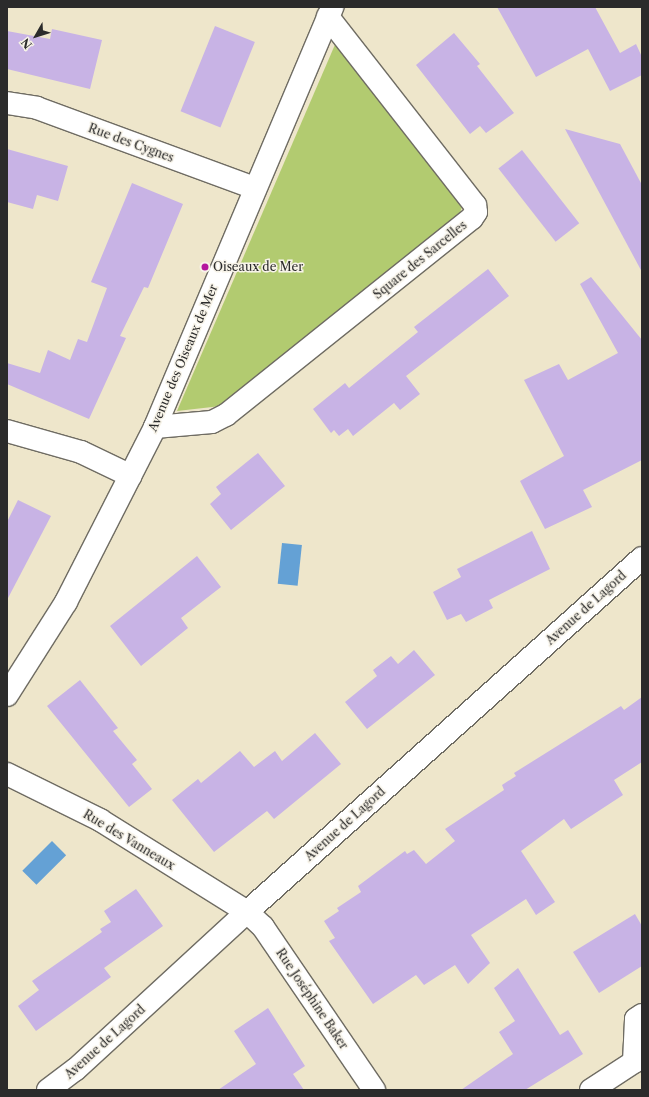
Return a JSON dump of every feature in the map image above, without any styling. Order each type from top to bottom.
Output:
[{"type":"street","name":"Avenue des Oiseaux de Mer","points":[[7,695],[66,602],[155,426],[254,188],[330,12]]},
{"type":"street","name":"Square des Sarcelles","points":[[155,426],[212,422],[226,415],[466,223],[476,212],[475,205],[330,12]]},
{"type":"street","name":"Rue des Cygnes","points":[[7,103],[37,108],[254,188]]},
{"type":"street","points":[[7,431],[81,452],[131,476]]},
{"type":"street","name":"Avenue de Lagord","points":[[48,1090],[75,1070],[247,912],[642,558]]},
{"type":"street","name":"Rue des Vanneaux","points":[[7,774],[100,820],[247,912]]},
{"type":"street","name":"Rue Joséphine Baker","points":[[247,912],[264,927],[374,1090]]},
{"type":"street","points":[[590,1090],[638,1068],[636,1019],[642,1015]]},
{"type":"green space","points":[[337,40],[460,198],[462,207],[460,213],[455,220],[221,406],[177,411]]},
{"type":"water","points":[[282,543],[302,545],[298,586],[278,584]]},
{"type":"water","points":[[52,841],[66,855],[36,885],[22,871]]},
{"type":"building","points":[[497,7],[595,7],[620,53],[636,44],[642,57],[642,75],[610,91],[588,49],[536,77]]},
{"type":"building","points":[[215,26],[255,42],[220,127],[181,111]]},
{"type":"building","points":[[52,29],[102,40],[90,89],[7,69],[7,31],[50,39]]},
{"type":"building","points":[[454,33],[480,64],[477,66],[514,113],[486,133],[480,126],[470,134],[416,65]]},
{"type":"building","points":[[565,129],[620,144],[642,185],[642,272]]},
{"type":"building","points":[[7,149],[68,166],[58,201],[37,195],[33,209],[7,202]]},
{"type":"building","points":[[522,150],[579,223],[556,242],[498,168]]},
{"type":"building","points":[[132,183],[183,204],[148,288],[144,287],[120,336],[126,338],[89,419],[7,384],[7,363],[40,373],[48,350],[70,360],[78,339],[87,342],[107,288],[91,282]]},
{"type":"building","points":[[488,269],[509,296],[406,376],[420,394],[400,410],[394,403],[353,436],[348,429],[339,436],[334,430],[331,433],[313,409],[345,383],[349,388],[418,332],[414,327]]},
{"type":"building","points":[[591,277],[642,340],[642,460],[583,490],[592,507],[545,529],[520,481],[564,456],[524,380],[559,364],[568,380],[618,353],[580,284]]},
{"type":"building","points":[[258,453],[285,486],[231,530],[210,504],[221,494],[216,487]]},
{"type":"building","points":[[18,500],[51,516],[7,600],[7,522]]},
{"type":"building","points":[[532,531],[550,569],[489,600],[493,608],[466,622],[461,614],[447,620],[433,592],[461,577],[457,569]]},
{"type":"building","points":[[197,556],[221,587],[181,618],[188,628],[141,666],[110,626]]},
{"type":"building","points":[[414,650],[435,675],[367,729],[345,702],[377,676],[373,670],[391,656],[398,664]]},
{"type":"building","points":[[80,680],[118,728],[113,731],[137,760],[132,764],[152,789],[129,807],[47,706]]},
{"type":"building","points":[[642,697],[642,762],[614,780],[623,795],[571,829],[564,819],[521,851],[555,902],[536,915],[526,899],[471,935],[490,963],[468,984],[455,965],[424,985],[416,975],[373,1004],[329,941],[335,938],[324,921],[339,911],[337,908],[361,892],[358,886],[405,851],[407,854],[414,850],[426,864],[455,841],[445,829],[504,790],[502,785],[516,776],[514,773],[621,706],[624,710]]},
{"type":"building","points":[[315,733],[341,764],[274,819],[267,811],[214,852],[172,800],[198,779],[201,783],[240,751],[254,767],[275,751],[282,761]]},
{"type":"building","points":[[136,889],[163,926],[104,968],[111,977],[36,1031],[18,1006],[39,990],[32,981],[102,932],[100,929],[111,922],[104,911]]},
{"type":"building","points":[[635,914],[642,926],[642,966],[599,993],[573,952]]},
{"type":"building","points":[[518,968],[560,1035],[568,1030],[583,1054],[525,1090],[461,1090],[513,1054],[499,1032],[515,1021],[494,988]]},
{"type":"building","points":[[268,1008],[305,1066],[293,1074],[304,1090],[218,1090],[256,1064],[234,1031]]},
{"type":"place","name":"Oiseaux de Mer","points":[[205,267]]}]
